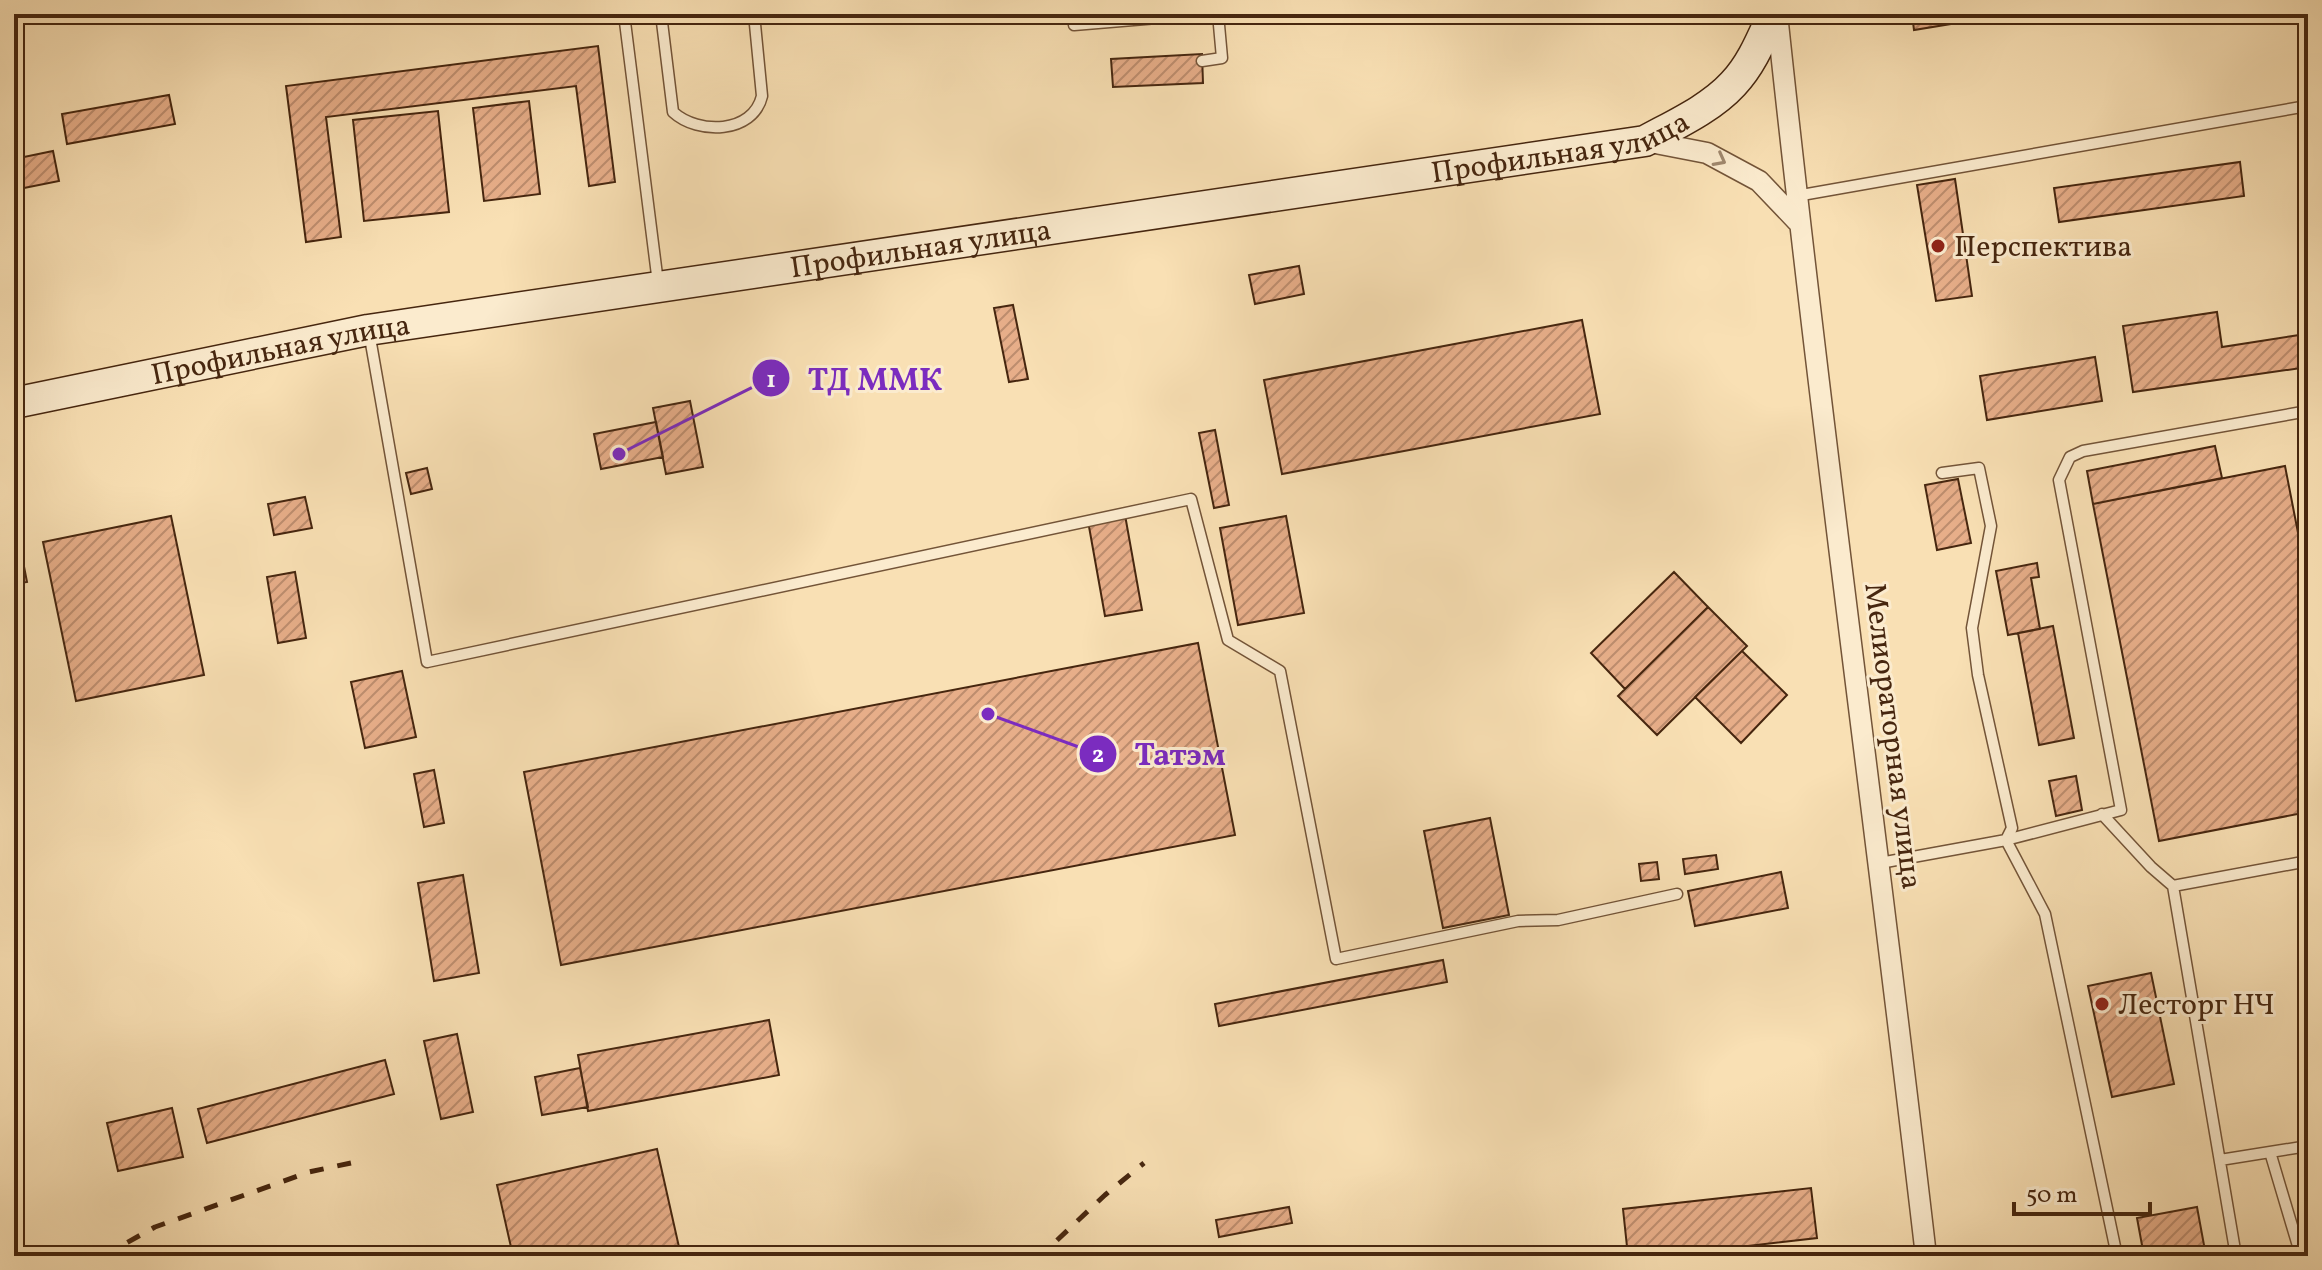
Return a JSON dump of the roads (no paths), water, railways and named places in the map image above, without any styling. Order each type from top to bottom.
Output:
[{"type":"street","name":"Профильная улица","points":[[14,403],[368,330],[1645,141],[1692,116],[1733,85],[1755,54],[1775,14]]},
{"type":"street","name":"Мелиораторная улица","points":[[1775,14],[1926,1256]]},
{"type":"street","points":[[1645,141],[1707,153],[1759,181],[1800,224]]},
{"type":"lane","points":[[624,14],[658,285]]},
{"type":"lane","points":[[661,14],[673,112],[692,124],[715,127],[726,127],[746,120],[759,105],[762,96],[754,14]]},
{"type":"lane","points":[[1074,25],[1205,14]]},
{"type":"lane","points":[[1202,61],[1222,58],[1218,14]]},
{"type":"lane","points":[[1796,196],[2307,106]]},
{"type":"lane","points":[[368,330],[427,662],[1191,499],[1228,640],[1280,671],[1336,959],[1518,921],[1558,920],[1677,894]]},
{"type":"lane","points":[[1880,863],[2006,840],[2121,810],[2059,480],[2070,457],[2083,451],[2308,411]]},
{"type":"lane","points":[[1942,473],[1979,468],[1991,526],[1972,628],[1978,675],[2012,828],[2006,840]]},
{"type":"lane","points":[[2102,814],[2173,886],[2236,1256]]},
{"type":"lane","points":[[2006,840],[2045,914],[2117,1256]]},
{"type":"lane","points":[[2173,886],[2308,861]]},
{"type":"lane","points":[[2220,1160],[2308,1146]]},
{"type":"lane","points":[[2270,1152],[2301,1256]]},
{"type":"railway","points":[[103,1256],[155,1227],[309,1172],[360,1161]]},
{"type":"railway","points":[[1034,1256],[1053,1244],[1144,1163]]},
{"type":"place","name":"Перспектива","points":[[1938,246]]},
{"type":"place","name":"ТД ММК","points":[[619,454]]},
{"type":"place","name":"Татэм","points":[[988,714]]},
{"type":"place","name":"Лесторг НЧ","points":[[2102,1004]]}]
